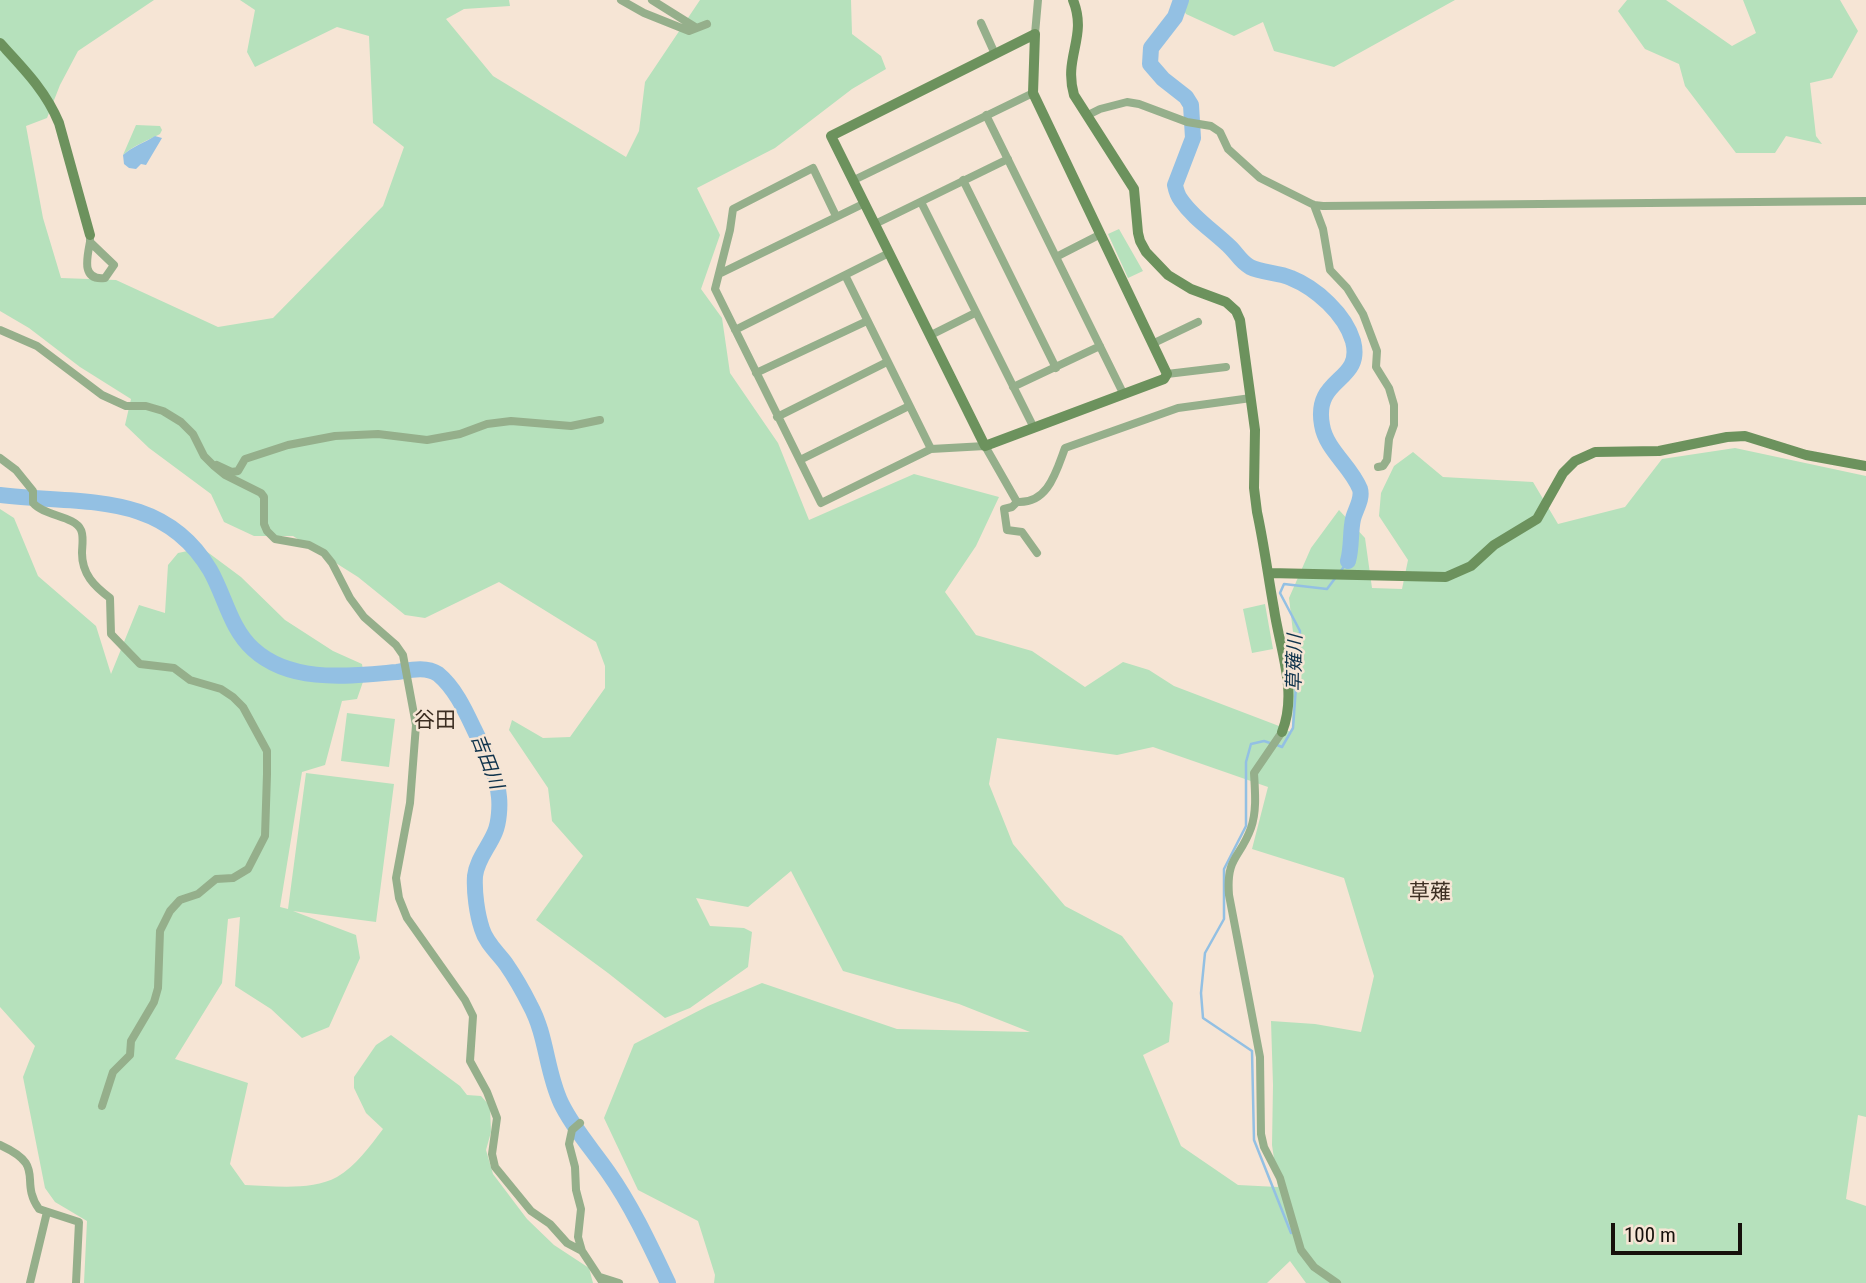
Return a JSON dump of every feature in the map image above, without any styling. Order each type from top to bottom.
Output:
[{"type":"street","points":[[621,0],[644,13],[688,31],[707,24]]},
{"type":"street","points":[[652,0],[695,27]]},
{"type":"street","points":[[1038,0],[1032,93],[1167,374]]},
{"type":"street","points":[[1073,0],[1079,17],[1079,36],[1070,60],[1069,79],[1074,95],[1134,189],[1140,241],[1146,252],[1168,275],[1191,289],[1226,302],[1236,311],[1242,331],[1255,430],[1254,488],[1290,702],[1282,732],[1254,773],[1252,826],[1229,869],[1229,895],[1260,1057],[1261,1134],[1264,1147],[1285,1191],[1290,1219],[1301,1250],[1314,1267],[1337,1283]]},
{"type":"street","points":[[981,23],[995,54]]},
{"type":"street","points":[[1017,502],[985,446],[831,136],[1035,34]]},
{"type":"street","points":[[0,43],[33,79],[52,107],[59,123],[90,238],[87,267],[90,275],[97,279],[105,278],[114,265],[90,238]]},
{"type":"street","points":[[854,180],[1032,93]]},
{"type":"street","points":[[1088,115],[1127,102],[1187,122],[1211,126],[1220,132],[1227,149],[1260,178],[1314,205],[1866,201]]},
{"type":"street","points":[[986,115],[1123,393]]},
{"type":"street","points":[[875,224],[1008,159]]},
{"type":"street","points":[[836,216],[813,168],[733,209],[715,289],[821,503],[931,449],[985,446],[1164,379],[1167,374]]},
{"type":"street","points":[[963,180],[1056,368]]},
{"type":"street","points":[[921,202],[1034,428]]},
{"type":"street","points":[[719,274],[865,203]]},
{"type":"street","points":[[1314,205],[1323,229],[1329,270],[1347,288],[1363,314],[1377,351],[1376,367],[1389,388],[1394,405],[1394,425],[1389,439],[1387,460],[1383,466],[1378,467]]},
{"type":"street","points":[[1056,257],[1101,234]]},
{"type":"street","points":[[735,330],[889,253]]},
{"type":"street","points":[[845,275],[931,449]]},
{"type":"street","points":[[931,335],[975,313]]},
{"type":"street","points":[[756,373],[867,321]]},
{"type":"street","points":[[1154,343],[1198,322]]},
{"type":"street","points":[[0,330],[37,346],[102,395],[126,406],[146,406],[163,411],[181,422],[193,434],[204,456],[214,466],[225,475],[261,493],[265,502],[264,524],[267,531],[275,539],[309,545],[324,553],[364,617],[400,650],[416,736],[411,803],[396,878],[399,898],[407,918],[474,1016],[470,1061],[497,1118],[492,1154],[495,1167],[531,1211],[550,1224],[560,1238],[582,1251]]},
{"type":"street","points":[[1013,387],[1100,346]]},
{"type":"street","points":[[778,416],[887,362]]},
{"type":"street","points":[[1167,374],[1226,367]]},
{"type":"street","points":[[1037,553],[1021,532],[1009,533],[1006,530],[1004,509],[1017,502],[1028,503],[1043,494],[1051,484],[1065,449],[1178,408],[1251,398]]},
{"type":"street","points":[[800,460],[909,406]]},
{"type":"street","points":[[214,466],[237,471],[245,459],[288,444],[335,436],[378,434],[427,440],[460,434],[486,424],[511,421],[571,426],[600,420]]},
{"type":"street","points":[[1269,573],[1446,577],[1471,566],[1494,545],[1537,519],[1563,473],[1575,461],[1595,452],[1659,451],[1727,437],[1745,436],[1806,455],[1866,466]]},
{"type":"street","points":[[0,458],[16,470],[33,491],[33,503],[38,509],[76,524],[81,531],[82,563],[95,586],[110,598],[110,634],[140,664],[174,668],[190,680],[221,689],[233,697],[243,707],[267,751],[265,836],[248,869],[233,878],[216,879],[198,894],[180,900],[170,911],[160,931],[158,988],[154,1002],[131,1041],[130,1055],[114,1072],[102,1106]]},
{"type":"street","points":[[580,1123],[572,1130],[569,1144],[581,1209],[578,1237],[582,1251],[601,1280],[619,1283]]},
{"type":"street","points":[[0,1145],[17,1153],[28,1163],[36,1206],[39,1209],[79,1222],[76,1283]]},
{"type":"street","points":[[30,1283],[47,1212]]},
{"type":"green space","points":[[0,0],[154,0],[78,51],[47,118],[26,126],[43,218],[61,278],[116,280],[218,327],[273,318],[383,206],[404,147],[373,123],[369,36],[337,27],[255,67],[247,52],[255,10],[240,0],[509,0],[510,6],[464,9],[446,19],[493,76],[626,157],[639,131],[645,82],[700,0],[851,0],[852,34],[881,56],[886,69],[852,89],[775,148],[697,188],[720,235],[701,289],[722,318],[730,373],[778,443],[809,520],[914,474],[999,497],[976,546],[945,592],[976,635],[1032,651],[1085,687],[1123,662],[1149,670],[1174,686],[1292,733],[1293,681],[1298,675],[1289,598],[1311,548],[1339,510],[1365,538],[1372,588],[1402,589],[1408,560],[1379,516],[1381,493],[1394,466],[1413,452],[1443,477],[1533,482],[1558,524],[1625,507],[1662,459],[1735,448],[1866,476],[1866,1117],[1858,1115],[1846,1199],[1866,1206],[1866,1283],[1306,1283],[1290,1261],[1267,1283],[714,1283],[715,1275],[698,1221],[638,1190],[604,1118],[634,1044],[708,1006],[762,983],[897,1029],[1030,1032],[959,1004],[843,971],[791,871],[748,907],[696,898],[710,926],[744,928],[752,932],[748,967],[690,1008],[665,1018],[536,920],[583,856],[552,821],[548,788],[509,730],[512,720],[543,738],[570,737],[605,688],[605,666],[596,642],[499,582],[425,618],[405,615],[358,577],[293,536],[254,536],[224,522],[211,494],[149,448],[125,425],[131,399],[0,311]],"holes":[[[997,738],[1117,755],[1153,747],[1268,787],[1252,849],[1344,878],[1374,976],[1361,1032],[1315,1024],[1271,1021],[1272,1145],[1278,1187],[1238,1185],[1181,1146],[1143,1055],[1169,1042],[1173,1003],[1122,936],[1065,906],[1013,844],[989,784]]]},
{"type":"green space","points":[[1178,0],[1455,0],[1334,67],[1274,51],[1263,22],[1234,36],[1186,14]]},
{"type":"green space","points":[[1627,0],[1666,0],[1732,46],[1756,33],[1743,0],[1840,0],[1858,31],[1832,78],[1810,83],[1816,136],[1822,144],[1786,136],[1775,153],[1736,153],[1685,86],[1679,64],[1645,49],[1618,11]]},
{"type":"green space","points":[[136,125],[160,126],[162,130],[160,134],[123,155]]},
{"type":"green space","points":[[1119,229],[1143,271],[1128,278],[1108,234]]},
{"type":"green space","points":[[0,509],[14,518],[38,576],[96,626],[111,674],[139,605],[165,613],[168,565],[178,553],[202,548],[241,577],[285,620],[333,651],[362,664],[364,679],[357,699],[342,701],[325,765],[302,772],[280,907],[288,909],[306,773],[394,784],[376,922],[293,911],[356,935],[360,958],[329,1027],[302,1038],[271,1009],[235,986],[240,917],[228,919],[222,983],[175,1059],[248,1083],[230,1164],[245,1185],[292,1187],[327,1181],[344,1172],[368,1149],[383,1129],[366,1113],[354,1088],[354,1077],[376,1045],[391,1035],[460,1086],[467,1095],[481,1096],[490,1106],[491,1132],[486,1150],[493,1174],[527,1219],[554,1245],[589,1268],[593,1283],[84,1283],[87,1221],[55,1202],[45,1188],[23,1077],[35,1046],[0,1007]]},
{"type":"green space","points":[[1265,604],[1273,649],[1252,653],[1243,609]]},
{"type":"green space","points":[[347,713],[395,719],[389,767],[341,761]]},
{"type":"water","points":[[155,136],[162,138],[146,165],[141,164],[136,169],[124,164],[123,155]]},
{"type":"waterway","name":"草薙川","points":[[1181,0],[1175,17],[1151,48],[1150,64],[1163,79],[1186,97],[1191,105],[1193,138],[1175,185],[1179,196],[1186,207],[1247,265],[1301,282],[1319,295],[1343,321],[1353,341],[1352,365],[1331,388],[1321,409],[1324,434],[1351,473],[1361,493],[1352,524],[1348,561]]},
{"type":"waterway","name":"吉田川","points":[[0,495],[117,506],[143,513],[168,526],[190,544],[210,570],[233,622],[245,641],[268,660],[285,668],[303,673],[340,676],[423,669],[438,674],[450,686],[486,753],[496,779],[499,797],[496,828],[475,876],[476,903],[484,934],[513,974],[536,1017],[561,1103],[625,1198],[668,1283]]},
{"type":"waterway","name":"草薙川","points":[[1340,572],[1348,561]]},
{"type":"waterway","name":"草薙川","points":[[1277,745],[1282,747],[1293,728],[1300,631],[1280,593],[1284,584],[1327,589],[1336,577]]},
{"type":"waterway","name":"草薙川","points":[[1270,743],[1264,741],[1251,744],[1246,762],[1246,826],[1224,869],[1224,919],[1205,953],[1201,993],[1203,1018],[1252,1051],[1254,1140],[1291,1233]]},
{"type":"district","name":"谷田","points":[[435,722]]},
{"type":"district","name":"草薙","points":[[1430,894]]}]
